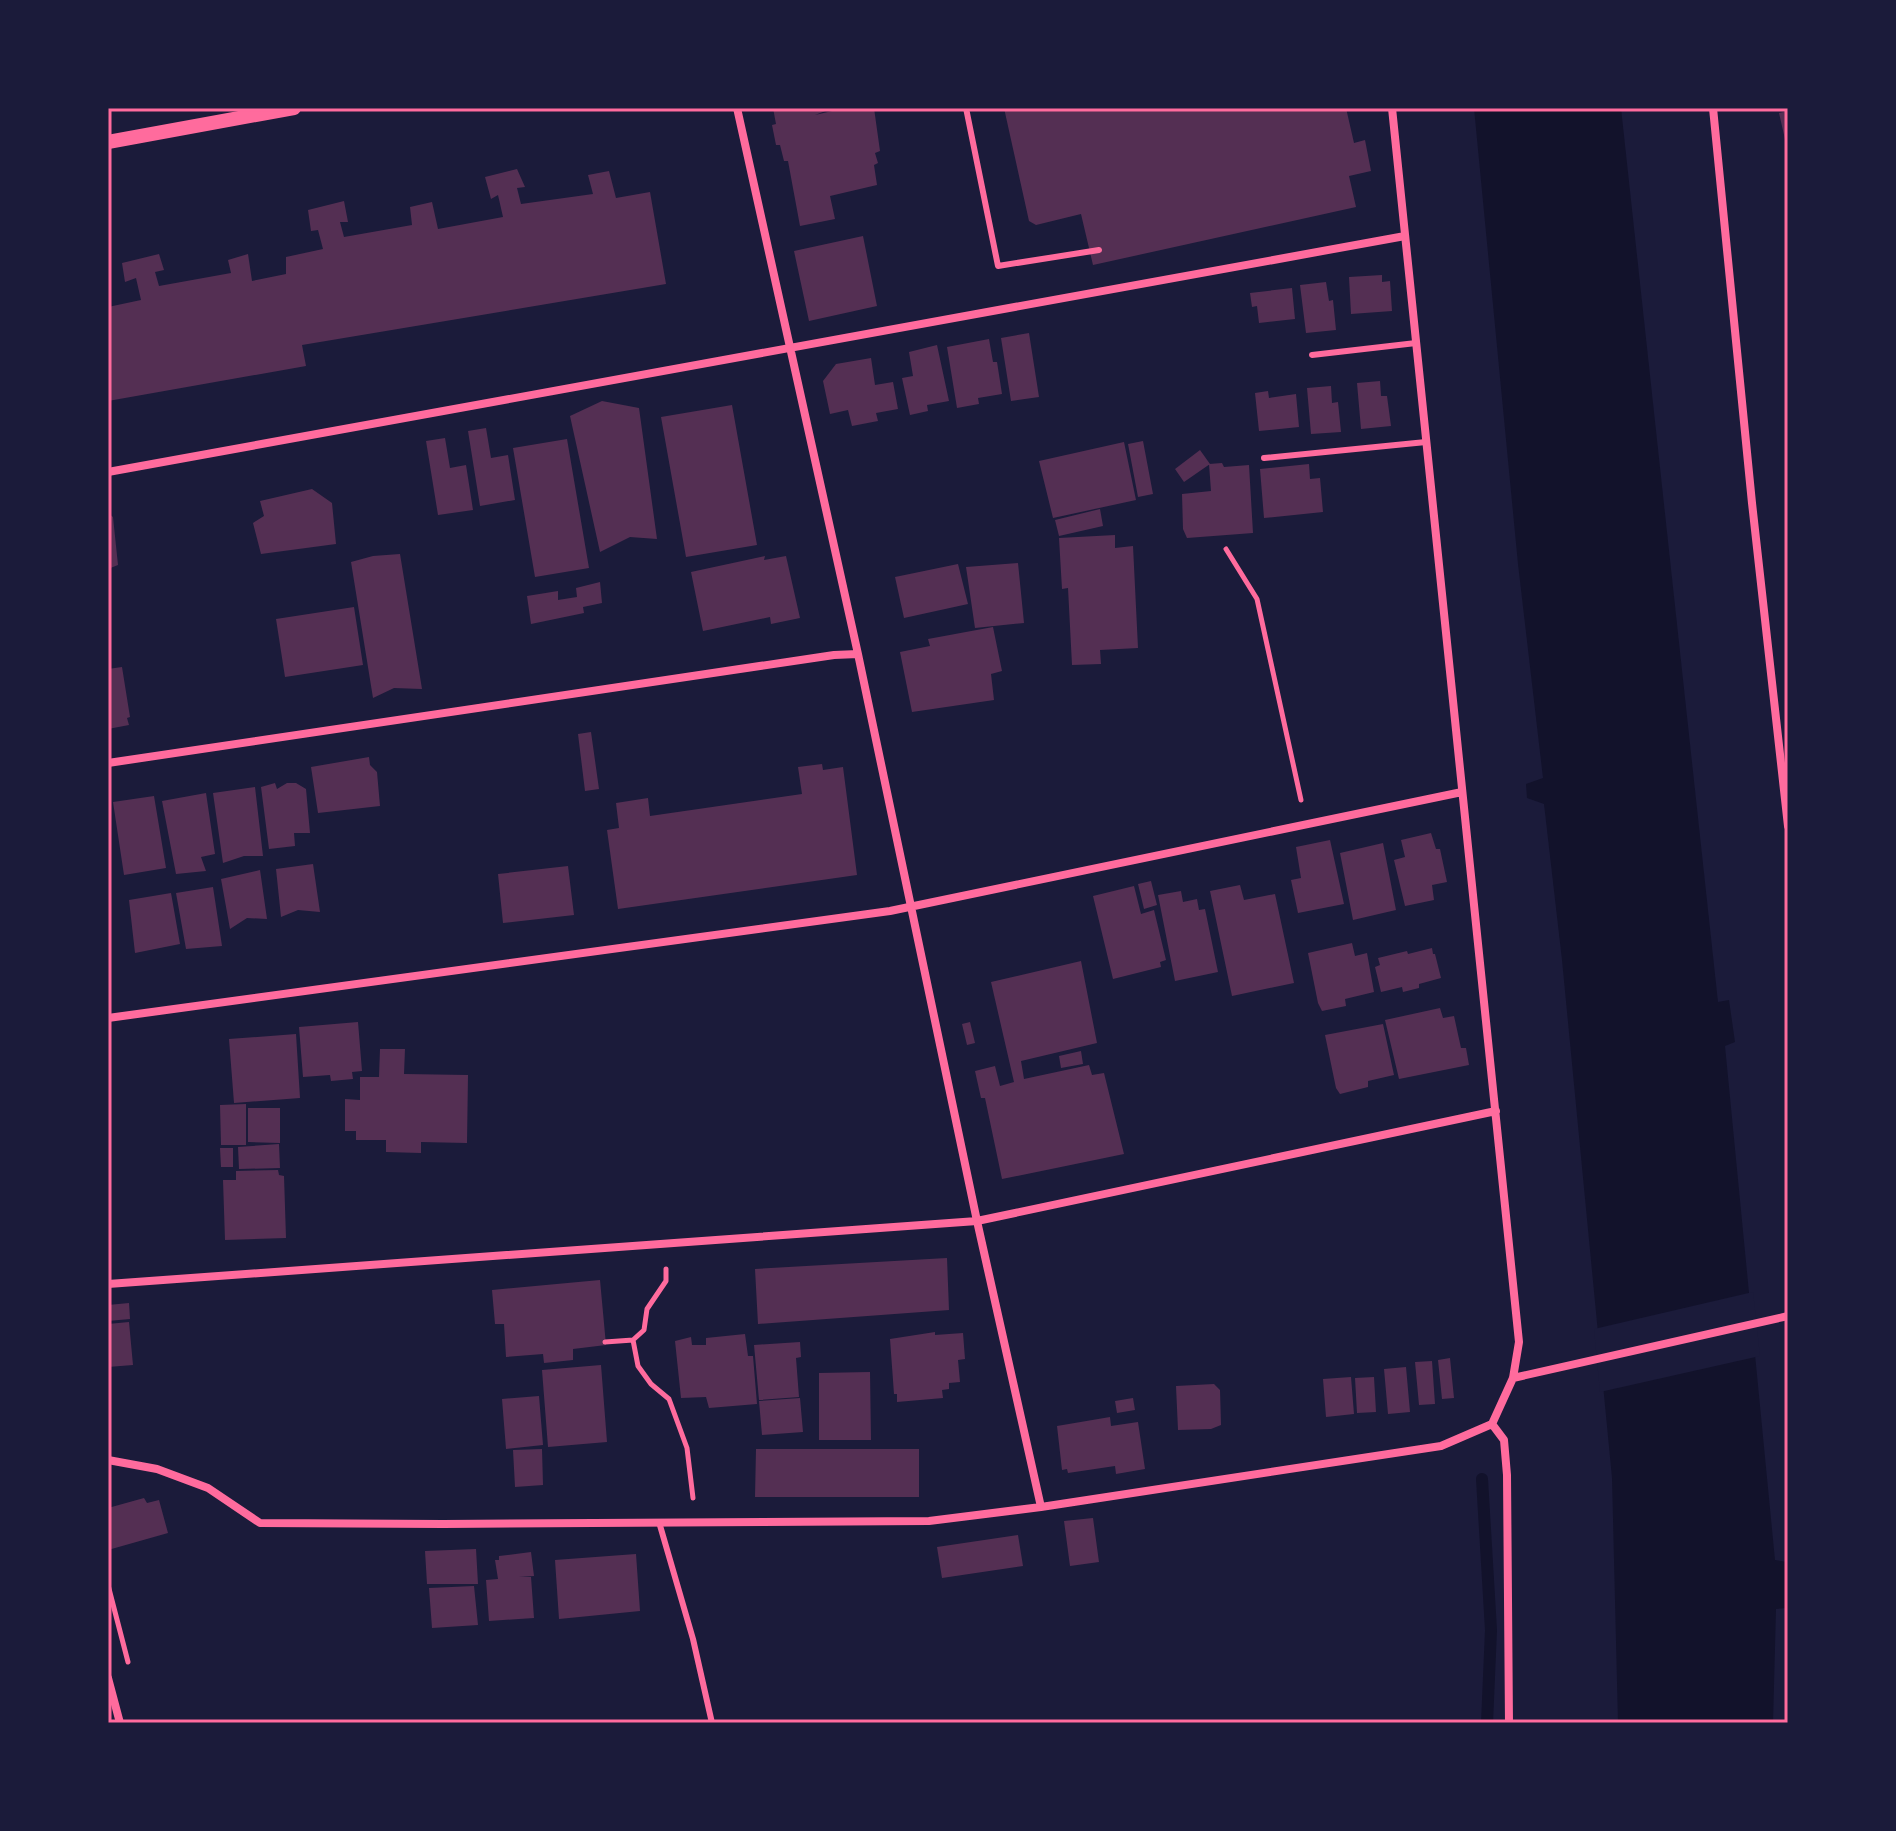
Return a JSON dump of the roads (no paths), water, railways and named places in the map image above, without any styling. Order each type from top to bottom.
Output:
[{"type":"street","points":[[108,142],[294,108]]},
{"type":"street","points":[[737,108],[1041,1507]]},
{"type":"street","points":[[108,1460],[157,1469],[208,1488],[260,1523],[929,1521],[1441,1446],[1492,1424],[1513,1378],[1519,1342],[1392,108]]},
{"type":"street","points":[[1713,108],[1788,826]]},
{"type":"street","points":[[108,472],[1405,236]]},
{"type":"street","points":[[108,763],[834,655],[858,654]]},
{"type":"street","points":[[1776,717],[1788,714]]},
{"type":"street","points":[[108,1018],[910,908],[1462,792]]},
{"type":"street","points":[[108,1284],[977,1221],[1496,1111]]},
{"type":"street","points":[[1513,1378],[1788,1316]]},
{"type":"street","points":[[1492,1424],[1504,1440],[1507,1475],[1509,1723]]},
{"type":"street","points":[[108,1678],[120,1723]]},
{"type":"lane","points":[[966,108],[998,266],[1099,250]]},
{"type":"lane","points":[[1312,355],[1416,343]]},
{"type":"lane","points":[[1264,458],[1426,442]]},
{"type":"lane","points":[[659,1522],[693,1639],[712,1723]]},
{"type":"waterway","points":[[1482,1479],[1491,1630],[1487,1723]]}]
